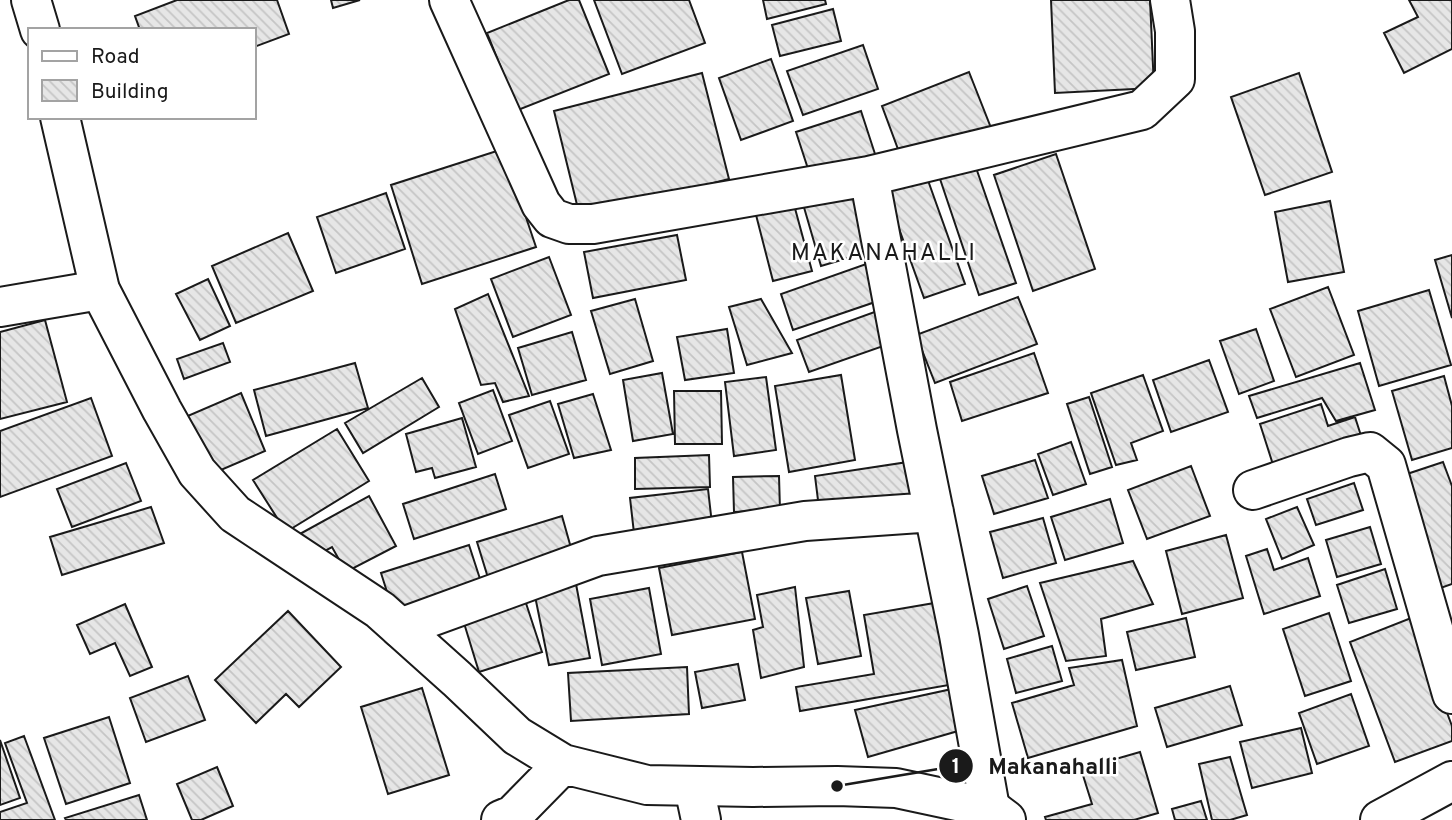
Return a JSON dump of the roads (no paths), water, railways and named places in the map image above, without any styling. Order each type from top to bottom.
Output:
[{"type":"street","points":[[32,0],[39,28]]},
{"type":"street","points":[[449,0],[541,204],[552,218],[569,224],[593,224],[869,176],[1142,110],[1175,79],[1175,31],[1170,0]]},
{"type":"street","points":[[60,119],[100,290],[197,472],[235,514],[380,610],[517,736],[562,764],[647,785],[698,803],[837,786],[896,788],[998,814],[934,512],[869,176]]},
{"type":"street","points":[[0,307],[100,290]]},
{"type":"street","points":[[1253,490],[1370,452],[1386,465],[1452,694]]},
{"type":"street","points":[[400,628],[598,556],[805,521],[934,512]]},
{"type":"street","points":[[501,820],[513,815],[562,764]]},
{"type":"street","points":[[1380,820],[1452,780]]},
{"type":"place","name":"Makanahalli","points":[[837,786]]},
{"type":"district","name":"MAKANAHALLI","points":[[884,254]]}]
